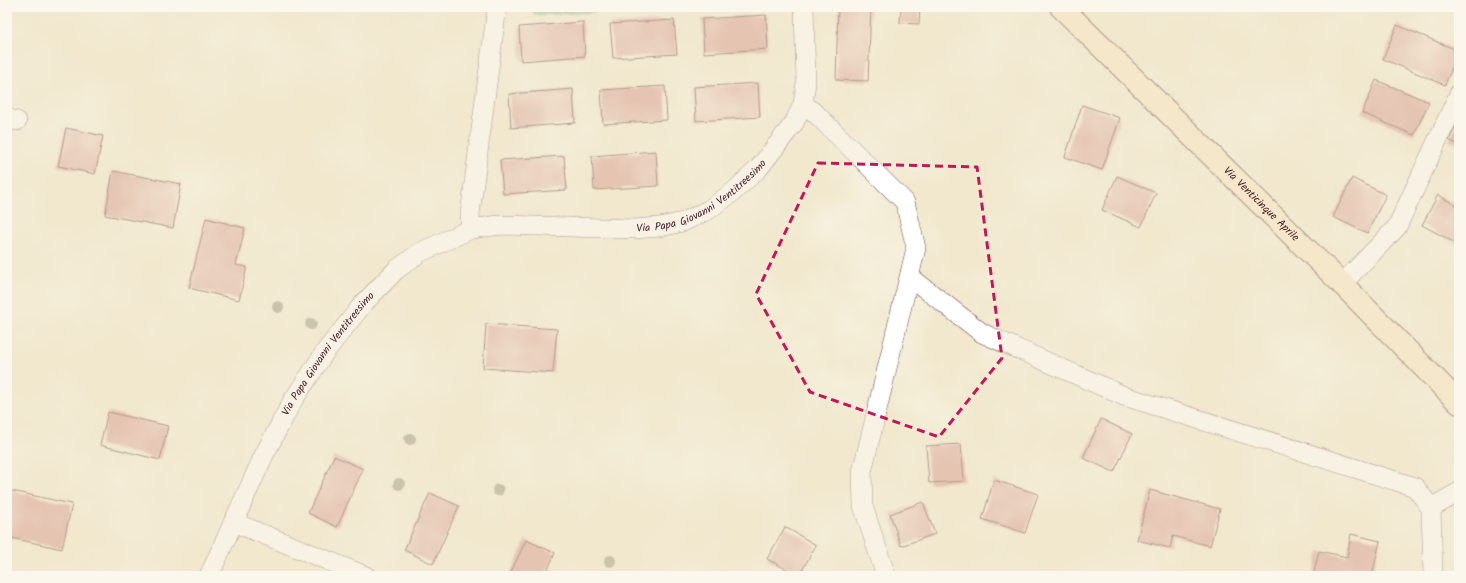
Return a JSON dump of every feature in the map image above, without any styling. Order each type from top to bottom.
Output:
[{"type":"main road","name":"Via Venticinque Aprile","points":[[1061,7],[1458,400]]},
{"type":"street","points":[[471,229],[470,214],[497,7]]},
{"type":"street","name":"Via Papa Giovanni Ventitreesimo","points":[[209,576],[264,455],[292,402],[325,352],[363,304],[396,270],[419,253],[471,229],[500,225],[634,229],[660,227],[683,222],[708,210],[733,192],[759,168],[794,122],[803,104],[806,83],[804,7]]},
{"type":"street","points":[[1342,284],[1396,227],[1459,94]]},
{"type":"street","points":[[803,104],[815,113],[905,202],[916,248],[862,472],[863,506],[886,576]]},
{"type":"street","points":[[910,277],[982,333],[1117,393],[1415,487],[1431,508],[1432,576]]},
{"type":"street","points":[[1431,508],[1459,492]]},
{"type":"street","points":[[233,522],[366,576]]},
{"type":"highlighted area","points":[[818,163],[977,167],[1002,358],[939,437],[810,392],[756,294]]},
{"type":"green space","points":[[533,7],[683,7],[534,15]]},
{"type":"building","points":[[838,7],[871,7],[868,81],[836,80]]},
{"type":"building","points":[[901,7],[920,7],[919,24],[900,23]]},
{"type":"building","points":[[766,15],[768,49],[704,53],[702,19]]},
{"type":"building","points":[[674,20],[677,54],[613,58],[610,24]]},
{"type":"building","points":[[583,22],[585,56],[521,61],[519,27]]},
{"type":"building","points":[[1397,25],[1459,51],[1445,85],[1383,59]]},
{"type":"building","points":[[1376,80],[1429,102],[1414,135],[1362,113]]},
{"type":"building","points":[[758,83],[760,117],[696,121],[694,87]]},
{"type":"building","points":[[665,86],[667,120],[603,124],[601,90]]},
{"type":"building","points":[[573,89],[575,123],[511,128],[509,94]]},
{"type":"building","points":[[1082,105],[1120,118],[1102,170],[1065,157]]},
{"type":"building","points":[[1459,120],[1459,145],[1449,140]]},
{"type":"building","points":[[66,128],[103,136],[95,174],[58,166]]},
{"type":"building","points":[[656,151],[658,186],[594,190],[592,156]]},
{"type":"building","points":[[564,156],[567,190],[503,194],[500,160]]},
{"type":"building","points":[[113,171],[181,184],[173,228],[105,215]]},
{"type":"building","points":[[1117,176],[1156,193],[1141,227],[1102,210]]},
{"type":"building","points":[[1352,178],[1386,195],[1367,233],[1333,217]]},
{"type":"building","points":[[1438,195],[1459,207],[1459,241],[1457,244],[1422,225]]},
{"type":"building","points":[[206,218],[245,228],[236,265],[247,267],[239,300],[189,288]]},
{"type":"building","points":[[486,324],[557,329],[553,373],[483,368]]},
{"type":"building","points":[[108,412],[168,426],[160,460],[100,445]]},
{"type":"building","points":[[1101,419],[1132,434],[1114,472],[1083,458]]},
{"type":"building","points":[[961,444],[964,481],[929,483],[926,446]]},
{"type":"building","points":[[334,456],[363,469],[337,527],[308,513]]},
{"type":"building","points":[[994,480],[1038,494],[1025,533],[982,519]]},
{"type":"building","points":[[7,490],[72,504],[62,549],[7,537]]},
{"type":"building","points":[[1150,490],[1220,509],[1210,546],[1173,536],[1170,548],[1137,540]]},
{"type":"building","points":[[430,493],[459,506],[433,564],[404,550]]},
{"type":"building","points":[[923,502],[935,534],[901,546],[890,514]]},
{"type":"building","points":[[785,527],[816,545],[799,576],[767,559]]},
{"type":"building","points":[[1351,534],[1380,541],[1372,576],[1313,576],[1319,551],[1347,557]]},
{"type":"building","points":[[526,540],[555,553],[545,576],[509,576]]}]
